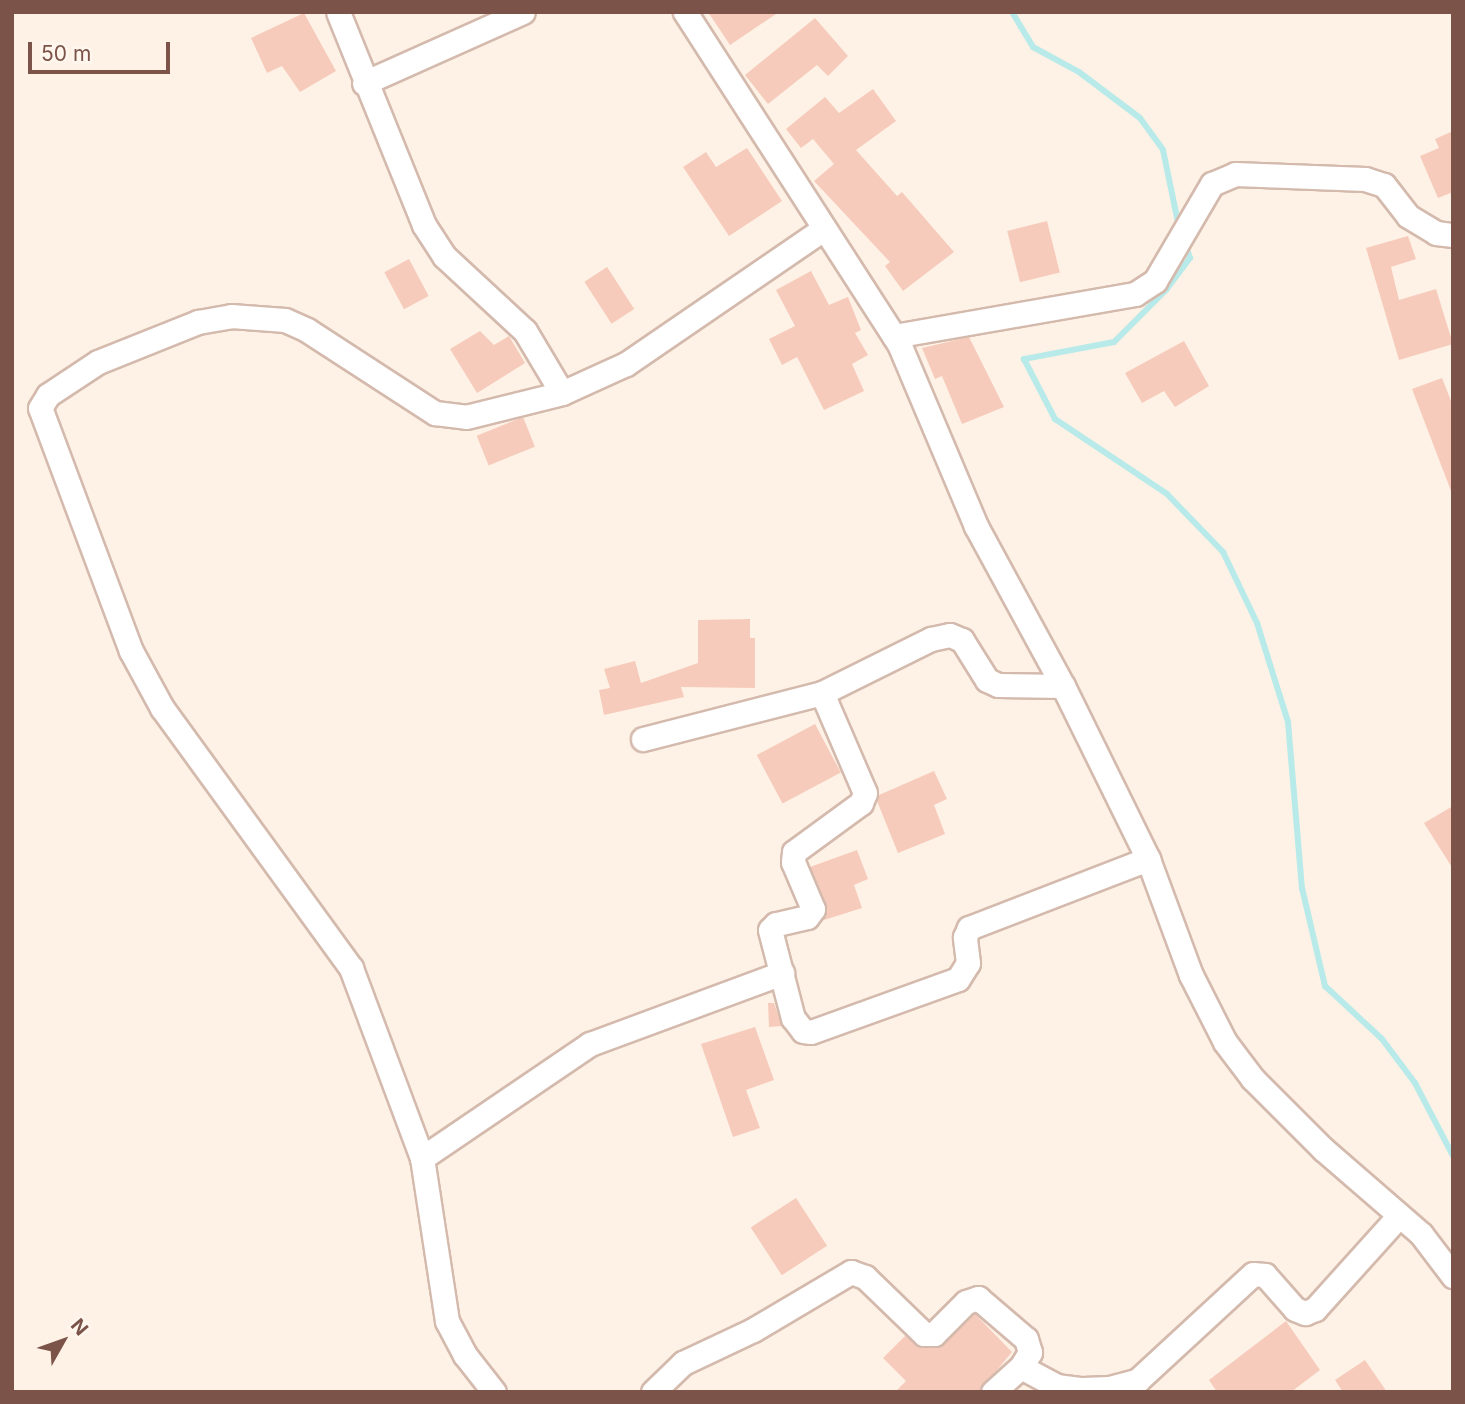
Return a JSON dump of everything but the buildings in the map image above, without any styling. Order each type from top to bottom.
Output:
[{"type":"street","points":[[338,12],[364,83],[424,225],[444,256],[524,331],[562,393]]},
{"type":"street","points":[[364,83],[523,12]]},
{"type":"street","points":[[685,12],[894,336],[976,526],[1063,686],[1148,859],[1191,975],[1225,1042],[1253,1079],[1397,1218],[1421,1234],[1453,1245]]},
{"type":"street","points":[[894,336],[1135,294],[1155,281],[1212,184],[1223,176],[1276,172],[1365,179],[1384,185],[1408,216],[1436,233],[1453,235]]},
{"type":"street","points":[[494,1392],[465,1355],[447,1321],[422,1158],[351,968],[162,708],[131,651],[40,408],[48,395],[98,362],[198,322],[231,316],[285,320],[306,330],[435,413],[450,417],[562,393],[626,364],[823,229]]},
{"type":"street","points":[[643,739],[821,693],[931,639],[950,635],[962,640],[987,680],[998,685],[1063,686]]},
{"type":"street","points":[[821,693],[865,793],[861,803],[794,852],[793,862],[813,909],[807,917],[776,924],[770,930],[797,1026],[811,1032],[958,979],[968,963],[965,937],[972,925],[1148,859]]},
{"type":"street","points":[[422,1158],[590,1044],[782,973]]},
{"type":"street","points":[[1021,1367],[1056,1386],[1082,1389],[1138,1380],[1254,1274],[1265,1275],[1295,1309],[1305,1313],[1315,1309],[1397,1218]]},
{"type":"street","points":[[1421,1234],[1453,1276]]},
{"type":"street","points":[[653,1392],[683,1363],[753,1329],[851,1272],[865,1277],[924,1334],[934,1334],[966,1302],[978,1298],[1026,1339],[1030,1352],[1021,1367],[993,1392]]},
{"type":"waterway","points":[[1012,12],[1033,47],[1079,72],[1140,118],[1163,150],[1179,227]]},
{"type":"waterway","points":[[1185,244],[1190,258],[1167,289],[1114,342],[1024,359],[1055,419],[1167,494],[1223,552],[1257,623],[1288,722],[1302,888],[1325,986],[1382,1039],[1415,1083],[1453,1156]]}]
